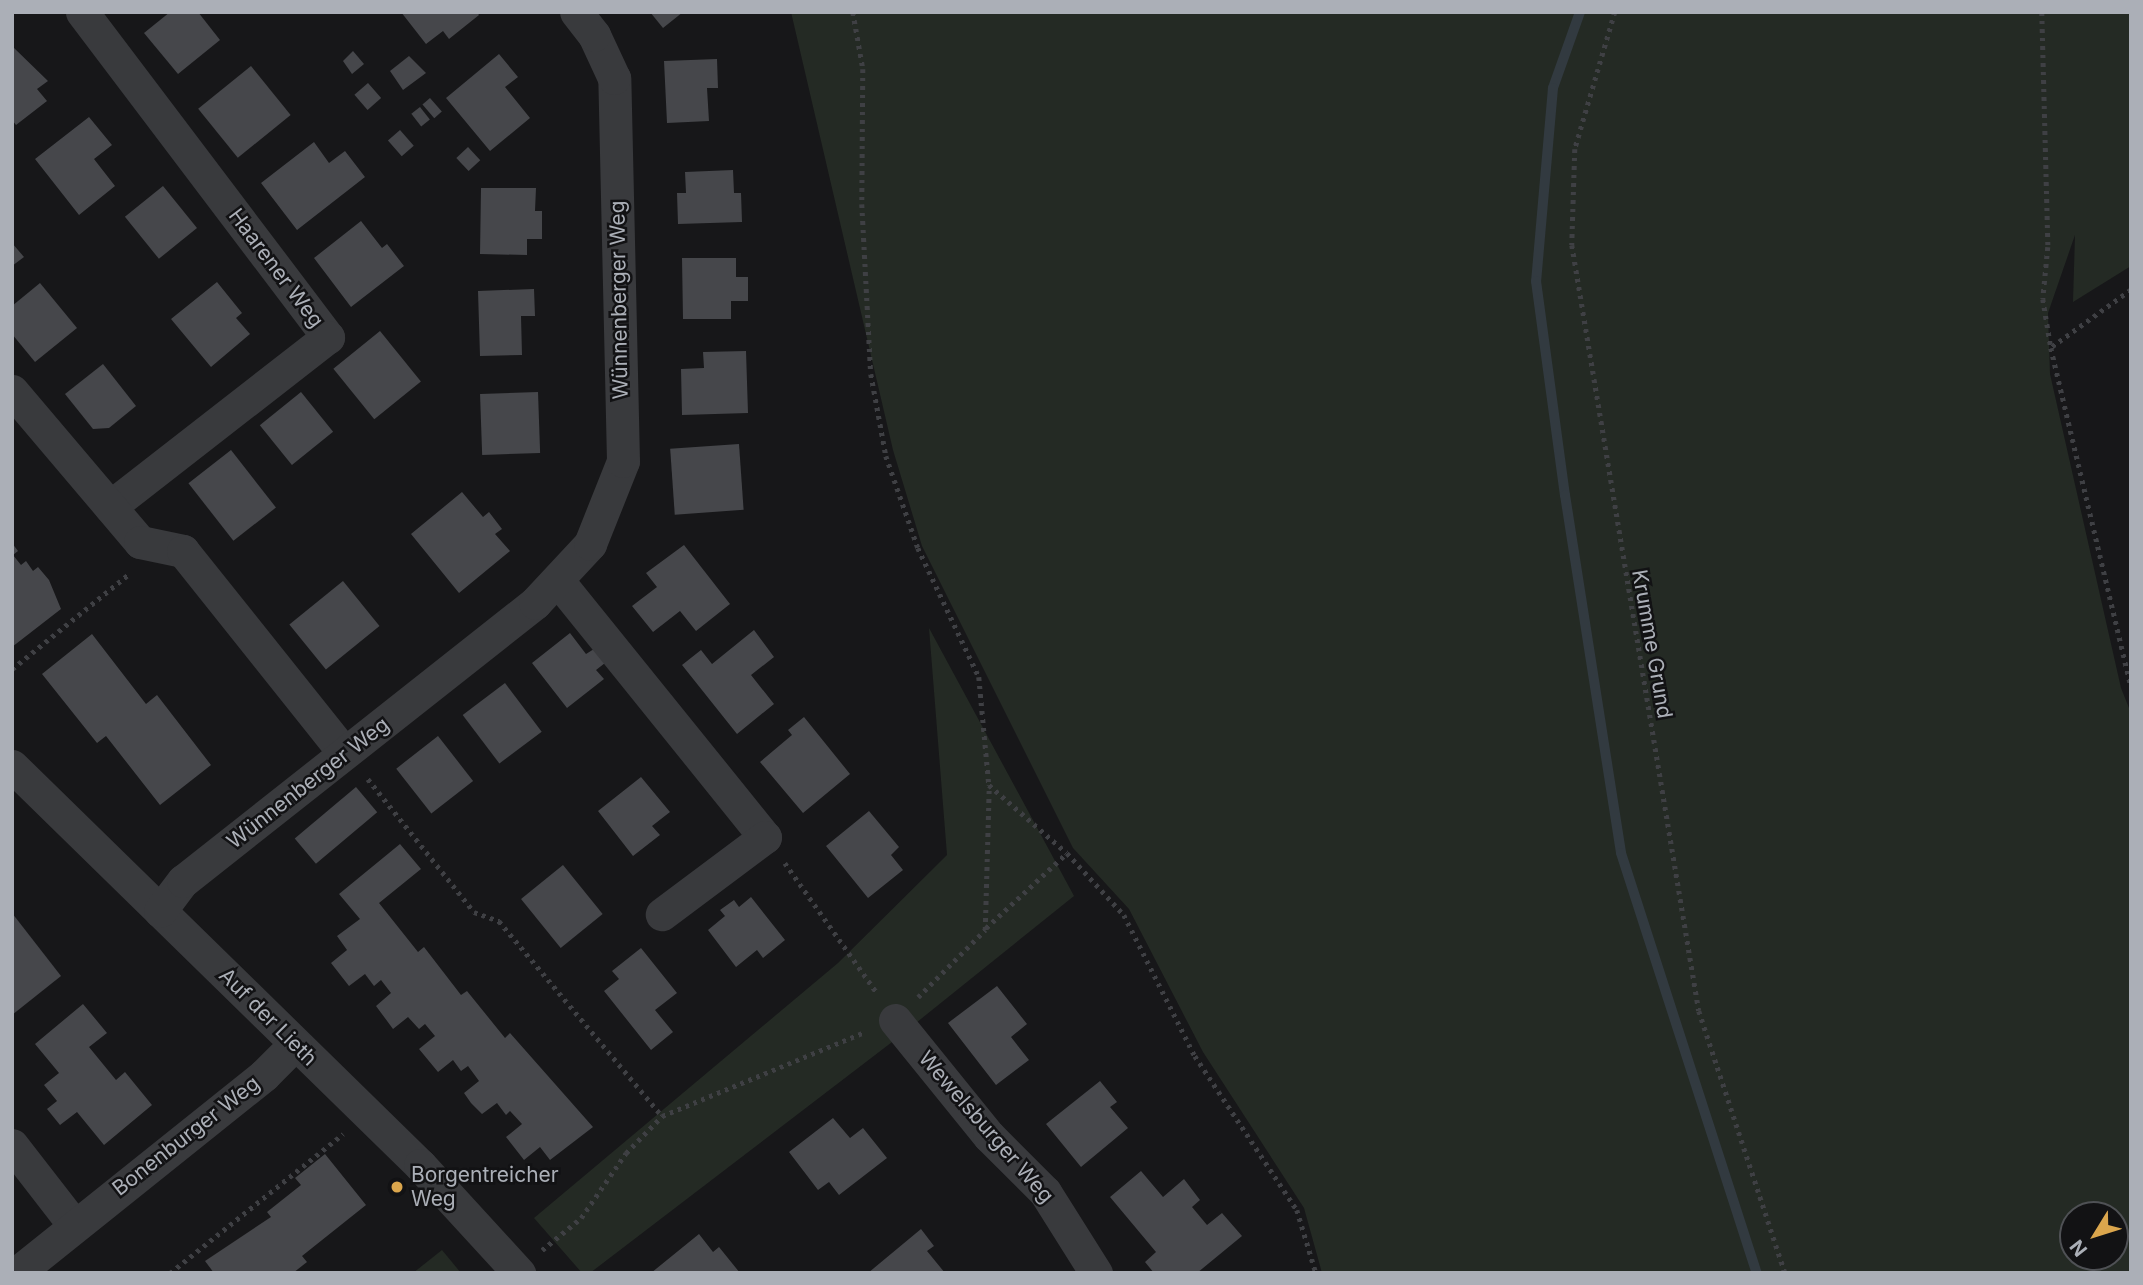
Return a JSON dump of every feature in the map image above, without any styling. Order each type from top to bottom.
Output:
[{"type":"street","name":"Haarener Weg","points":[[82,12],[328,337],[110,507]]},
{"type":"street","name":"Wünnenberger Weg","points":[[160,911],[183,881],[559,582],[590,544],[623,461],[614,78],[594,35],[576,12]]},
{"type":"street","points":[[12,391],[140,542],[183,551],[344,753]]},
{"type":"street","points":[[559,582],[765,837],[662,914]]},
{"type":"street","name":"Auf der Lieth","points":[[12,766],[411,1156],[517,1270]]},
{"type":"street","name":"Wewelsburger Weg","points":[[895,1020],[989,1136],[1045,1192],[1096,1273]]},
{"type":"street","name":"Bonenburger Weg","points":[[17,1273],[264,1075],[295,1044]]},
{"type":"street","points":[[12,1145],[74,1225]]},
{"type":"path","points":[[852,12],[863,69],[862,204],[871,374],[886,456],[918,548],[979,677],[989,785],[985,929]]},
{"type":"path","name":"Krumme Grund","points":[[1615,12],[1575,149],[1572,246],[1699,1011],[1785,1273]]},
{"type":"path","points":[[2042,12],[2048,247],[2043,299],[2051,348],[2130,685]]},
{"type":"path","points":[[2051,348],[2131,290]]},
{"type":"path","points":[[12,669],[135,570],[140,542]]},
{"type":"path","points":[[344,753],[474,912],[499,921],[662,1116]]},
{"type":"path","points":[[989,785],[1068,853],[1124,915],[1195,1056],[1297,1210],[1316,1273]]},
{"type":"path","points":[[765,837],[895,1020]]},
{"type":"path","points":[[517,1270],[581,1218],[626,1153],[662,1116],[895,1020],[985,929],[1068,853]]},
{"type":"path","points":[[170,1273],[343,1134]]},
{"type":"shaded area","points":[[791,12],[2131,12],[2131,266],[2073,302],[2075,235],[2048,313],[2050,374],[2121,688],[2131,713],[2131,1273],[1322,1273],[1304,1208],[1203,1052],[1129,909],[1073,848],[922,546],[893,450]]},
{"type":"shaded area","points":[[929,628],[1074,896],[896,1039],[590,1273],[582,1273],[534,1218],[838,963],[947,855]]},
{"type":"shaded area","points":[[442,1250],[461,1273],[413,1273]]},
{"type":"building","points":[[170,12],[198,12],[220,40],[178,74],[144,33]]},
{"type":"building","points":[[401,12],[477,12],[479,15],[449,39],[443,31],[426,44]]},
{"type":"building","points":[[650,12],[683,12],[663,28]]},
{"type":"building","points":[[12,46],[48,81],[37,89],[47,101],[16,125],[12,120]]},
{"type":"building","points":[[353,51],[364,64],[352,74],[343,61]]},
{"type":"building","points":[[499,54],[518,77],[505,87],[530,118],[490,151],[446,98]]},
{"type":"building","points":[[409,56],[426,73],[403,90],[390,71]]},
{"type":"building","points":[[717,59],[718,88],[707,88],[709,121],[667,123],[664,61]]},
{"type":"building","points":[[251,66],[291,115],[238,158],[198,109]]},
{"type":"building","points":[[368,83],[381,98],[368,110],[354,95]]},
{"type":"building","points":[[430,98],[442,112],[434,118],[422,105]]},
{"type":"building","points":[[420,107],[430,120],[421,126],[411,114]]},
{"type":"building","points":[[89,117],[112,145],[94,159],[115,186],[79,215],[35,159]]},
{"type":"building","points":[[400,130],[414,146],[402,156],[388,140]]},
{"type":"building","points":[[314,142],[329,163],[345,151],[365,177],[297,230],[261,183]]},
{"type":"building","points":[[468,147],[480,160],[469,171],[456,158]]},
{"type":"building","points":[[733,170],[734,193],[741,193],[742,222],[678,224],[677,193],[686,193],[685,172]]},
{"type":"building","points":[[163,186],[197,228],[159,259],[125,217]]},
{"type":"building","points":[[481,188],[536,188],[535,211],[542,211],[542,239],[527,239],[527,255],[480,254]]},
{"type":"building","points":[[361,221],[382,248],[387,244],[404,266],[351,307],[314,258]]},
{"type":"building","points":[[12,243],[24,257],[12,266]]},
{"type":"building","points":[[682,258],[736,258],[736,277],[748,277],[748,301],[731,301],[731,319],[683,319]]},
{"type":"building","points":[[217,282],[242,313],[236,318],[250,334],[211,367],[171,319]]},
{"type":"building","points":[[40,283],[77,328],[35,362],[12,334],[12,306]]},
{"type":"building","points":[[534,289],[535,316],[521,316],[522,355],[480,356],[478,291]]},
{"type":"building","points":[[380,331],[421,382],[374,419],[333,369]]},
{"type":"building","points":[[746,351],[748,413],[682,415],[681,369],[704,368],[703,352]]},
{"type":"building","points":[[103,364],[136,406],[109,428],[93,429],[65,394]]},
{"type":"building","points":[[301,392],[333,432],[292,465],[260,425]]},
{"type":"building","points":[[538,392],[540,453],[482,455],[480,394]]},
{"type":"building","points":[[739,444],[744,510],[675,515],[670,449]]},
{"type":"building","points":[[231,450],[276,508],[233,541],[188,483]]},
{"type":"building","points":[[462,492],[483,517],[489,512],[502,529],[495,534],[510,551],[459,593],[411,534]]},
{"type":"building","points":[[12,543],[18,551],[13,555],[21,565],[26,561],[33,571],[38,567],[49,580],[61,609],[12,647]]},
{"type":"building","points":[[684,545],[730,604],[696,631],[680,611],[653,632],[632,606],[657,587],[646,573]]},
{"type":"building","points":[[343,581],[380,626],[326,669],[289,624]]},
{"type":"building","points":[[754,630],[774,657],[751,675],[774,704],[737,734],[682,665],[701,650],[712,664]]},
{"type":"building","points":[[570,633],[586,654],[594,649],[605,663],[596,670],[604,679],[567,708],[532,663]]},
{"type":"building","points":[[92,634],[146,704],[157,695],[211,765],[160,805],[106,736],[97,743],[42,674]]},
{"type":"building","points":[[505,683],[542,732],[499,764],[463,715]]},
{"type":"building","points":[[804,717],[850,774],[803,813],[760,762],[792,735],[788,730]]},
{"type":"building","points":[[438,736],[473,781],[431,814],[396,769]]},
{"type":"building","points":[[641,777],[670,812],[652,826],[660,835],[633,856],[598,811]]},
{"type":"building","points":[[356,787],[377,812],[316,864],[295,838]]},
{"type":"building","points":[[869,811],[899,847],[891,855],[903,870],[868,898],[826,846]]},
{"type":"building","points":[[400,844],[421,869],[379,903],[418,952],[424,947],[461,995],[467,991],[505,1038],[510,1033],[593,1127],[550,1160],[540,1147],[524,1160],[506,1137],[522,1124],[510,1111],[506,1115],[497,1103],[482,1114],[471,1103],[464,1093],[479,1081],[468,1066],[461,1071],[453,1060],[438,1072],[419,1049],[435,1036],[425,1024],[419,1029],[408,1017],[393,1029],[376,1006],[391,993],[381,980],[374,986],[365,974],[349,986],[331,963],[347,950],[337,936],[360,919],[339,894]]},
{"type":"building","points":[[563,865],[603,914],[561,948],[521,899]]},
{"type":"building","points":[[751,897],[785,940],[763,958],[757,950],[736,967],[708,930],[725,916],[720,910],[734,900],[739,907]]},
{"type":"building","points":[[12,913],[61,976],[12,1015]]},
{"type":"building","points":[[641,948],[677,993],[655,1010],[673,1032],[651,1050],[604,991],[619,979],[612,971]]},
{"type":"building","points":[[997,986],[1027,1024],[1011,1037],[1029,1060],[996,1085],[948,1023]]},
{"type":"building","points":[[83,1004],[107,1033],[89,1047],[116,1080],[125,1072],[152,1105],[104,1145],[77,1112],[60,1125],[47,1109],[57,1101],[44,1085],[59,1073],[35,1044]]},
{"type":"building","points":[[1100,1081],[1117,1102],[1110,1107],[1128,1128],[1081,1167],[1046,1124]]},
{"type":"building","points":[[833,1118],[850,1138],[863,1128],[887,1158],[839,1195],[829,1182],[818,1190],[789,1152]]},
{"type":"building","points":[[325,1154],[366,1205],[302,1256],[307,1262],[293,1273],[214,1273],[205,1261],[271,1217],[267,1212],[301,1185],[295,1178]]},
{"type":"building","points":[[1141,1171],[1163,1197],[1184,1179],[1200,1200],[1192,1207],[1207,1225],[1222,1213],[1242,1236],[1197,1273],[1154,1273],[1145,1262],[1156,1252],[1110,1197]]},
{"type":"building","points":[[921,1229],[934,1246],[927,1251],[945,1273],[868,1273]]},
{"type":"building","points":[[699,1234],[713,1252],[719,1247],[740,1273],[651,1273]]},
{"type":"waterway","points":[[1580,12],[1553,88],[1536,281],[1565,495],[1621,853],[1757,1273]]},
{"type":"place","name":"Borgentreicher Weg","points":[[397,1187]]}]
